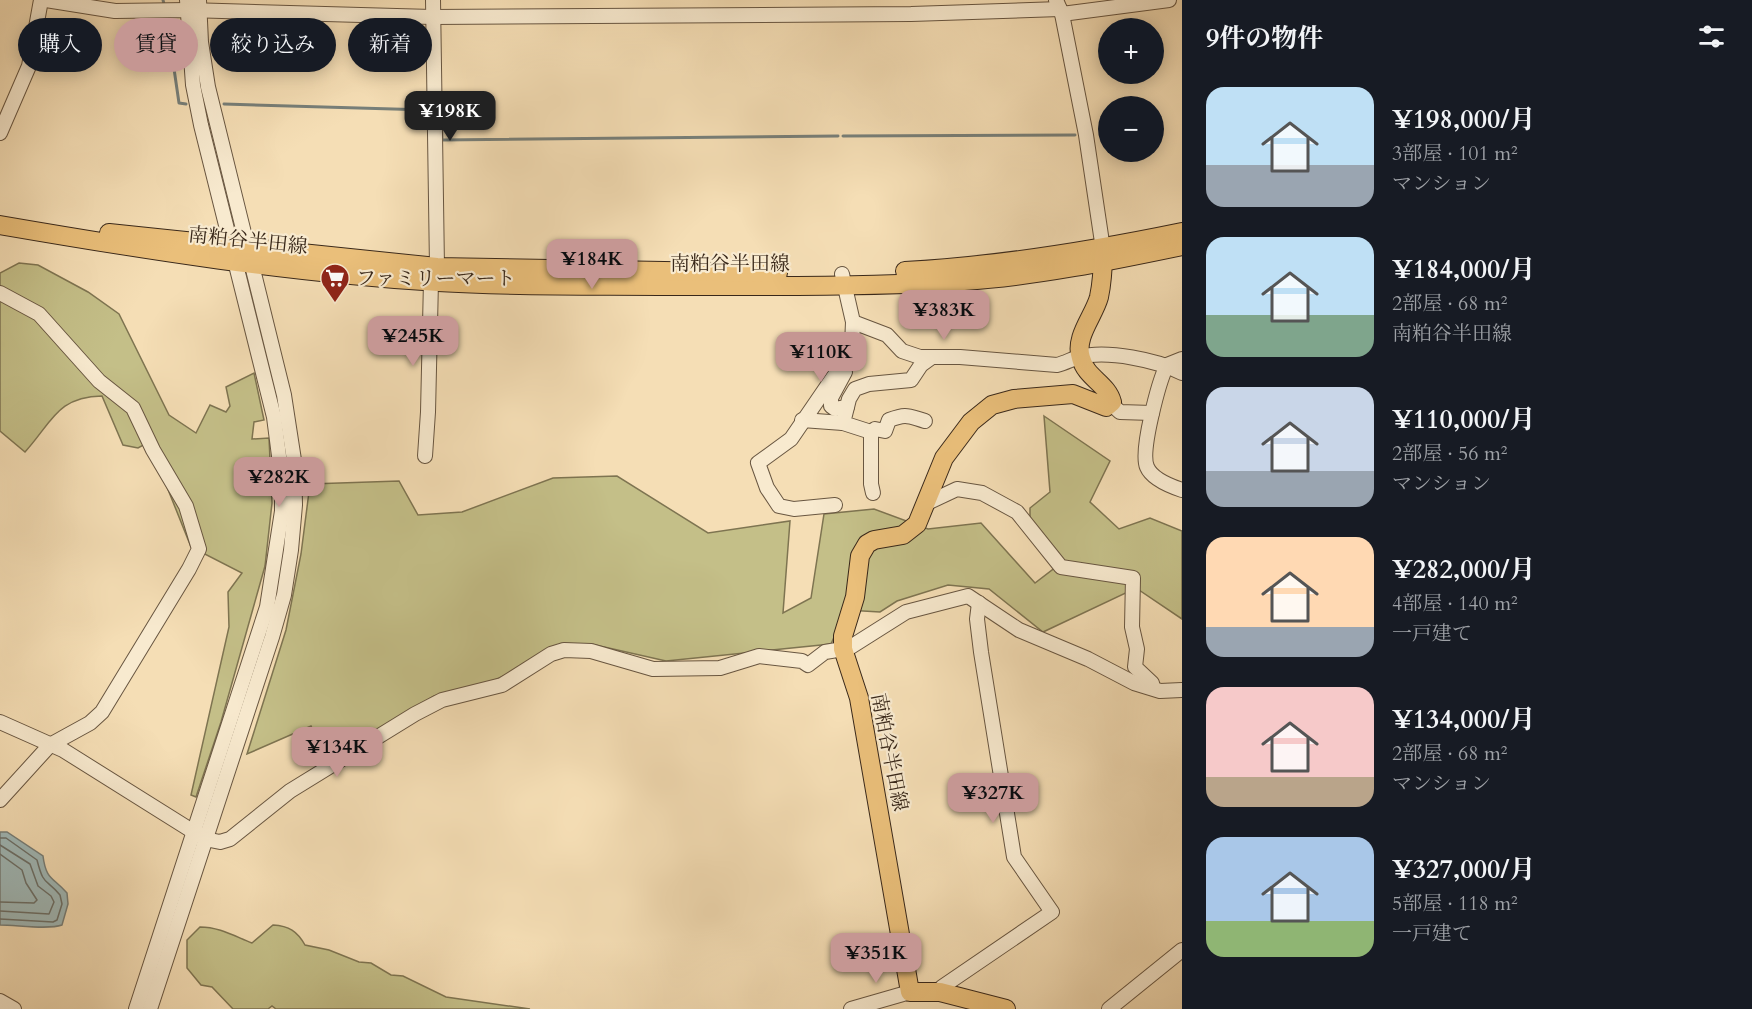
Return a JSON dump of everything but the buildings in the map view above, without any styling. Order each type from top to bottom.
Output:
[{"type":"main road","name":"南粕谷半田線","points":[[0,218],[241,256]]},
{"type":"main road","name":"南粕谷半田線","points":[[0,225],[149,252],[241,256],[434,274],[567,272],[844,279],[1103,256],[1182,246]]},
{"type":"main road","name":"南粕谷半田線","points":[[1103,256],[1182,232]]},
{"type":"main road","points":[[1103,256],[1098,298],[1084,329],[1080,357],[1089,374],[1110,393],[1110,404]]},
{"type":"main road","name":"南粕谷半田線","points":[[910,992],[859,698],[843,649],[843,636],[855,597],[857,568],[864,548],[874,540],[911,530],[953,443],[971,422],[992,405],[1014,399],[1073,394],[1106,407],[1110,404]]},
{"type":"main road","points":[[910,992],[940,992],[1006,1009]]},
{"type":"street","points":[[0,134],[28,66],[41,0]]},
{"type":"street","points":[[45,0],[115,11],[157,10],[189,6],[432,18],[911,14],[1059,8],[1169,0]]},
{"type":"street","points":[[425,456],[434,274],[433,0]]},
{"type":"street","points":[[136,1009],[272,637],[284,595],[295,505],[294,460],[286,405],[201,125],[194,85],[189,6]]},
{"type":"street","points":[[1059,8],[1086,135],[1103,256]]},
{"type":"street","points":[[844,279],[859,325],[860,345],[831,398],[831,406],[835,409],[847,407]]},
{"type":"street","points":[[0,294],[39,314],[99,381],[133,408],[153,450],[186,506],[199,549],[102,712],[90,723],[50,745],[0,800]]},
{"type":"street","points":[[859,325],[887,335],[909,355],[1057,365],[1080,357],[1118,357],[1167,365],[1182,373]]},
{"type":"street","points":[[835,505],[820,508],[784,508],[767,488],[758,463],[786,443],[849,351],[859,325]]},
{"type":"street","points":[[843,423],[855,389],[869,384],[911,380],[921,365],[932,357]]},
{"type":"street","points":[[1182,359],[1167,365],[1158,383],[1145,458],[1147,467],[1165,483],[1182,490]]},
{"type":"street","points":[[1110,404],[1120,412],[1152,413]]},
{"type":"street","points":[[802,420],[843,423],[849,427],[871,432],[875,429],[885,431],[889,420],[898,416],[911,415],[925,421]]},
{"type":"street","points":[[871,432],[873,493]]},
{"type":"street","points":[[925,504],[957,489],[982,493],[1017,512],[1064,569],[1133,578],[1132,627],[1137,649],[1136,667],[1152,683],[1153,688]]},
{"type":"street","points":[[0,722],[63,750],[199,836],[220,842],[230,839],[290,790],[415,714],[442,700],[502,685],[551,654],[564,650],[591,651],[653,669],[720,668],[759,656],[802,661],[808,665],[825,652],[849,648],[906,612],[968,596],[1019,630],[1088,659],[1134,683],[1153,688],[1182,690]]},
{"type":"street","points":[[940,992],[942,987],[1052,912],[1014,857],[981,652],[977,620],[979,603]]},
{"type":"street","points":[[150,1009],[199,836]]},
{"type":"street","points":[[1109,1009],[1182,950]]},
{"type":"street","points":[[851,1009],[910,992]]},
{"type":"street","points":[[0,1001],[14,1009]]},
{"type":"shaded area","points":[[19,263],[38,265],[88,292],[119,314],[169,415],[196,433],[210,405],[226,412],[230,406],[226,387],[254,373],[264,420],[254,422],[252,439],[269,438],[272,503],[265,566],[221,722],[196,797],[191,795],[229,627],[228,592],[242,573],[191,547],[149,442],[138,448],[123,445],[102,396],[87,397],[65,406],[25,452],[0,431],[0,273]]},
{"type":"shaded area","points":[[1044,416],[1110,461],[1090,502],[1119,529],[1150,518],[1182,531],[1182,619],[1136,588],[1043,632],[989,589],[948,585],[897,601],[880,612],[846,610],[831,644],[666,661],[591,644],[567,646],[495,680],[434,696],[327,760],[311,726],[247,754],[286,630],[301,554],[310,484],[399,481],[418,515],[462,512],[553,478],[617,476],[708,533],[790,521],[783,613],[811,598],[824,514],[874,509],[928,529],[981,523],[1035,583],[1061,563],[1030,524],[1030,508],[1050,492]]},
{"type":"shaded area","points":[[273,925],[292,930],[305,945],[329,950],[359,962],[371,963],[391,975],[403,976],[446,997],[530,1009],[276,1009],[272,1006],[268,1009],[233,1009],[212,987],[201,985],[187,968],[187,940],[200,927],[220,930],[252,943]]},
{"type":"water","points":[[0,832],[7,832],[43,856],[48,874],[67,893],[68,904],[62,925],[41,927],[0,925]]},
{"type":"waterway","points":[[163,0],[165,8]]},
{"type":"waterway","points":[[166,14],[179,103],[186,104]]},
{"type":"waterway","points":[[224,104],[428,110]]},
{"type":"waterway","points":[[441,114],[442,140],[838,136]]},
{"type":"waterway","points":[[843,136],[1075,135]]},
{"type":"place","name":"ファミリーマート","points":[[335,304]]}]
